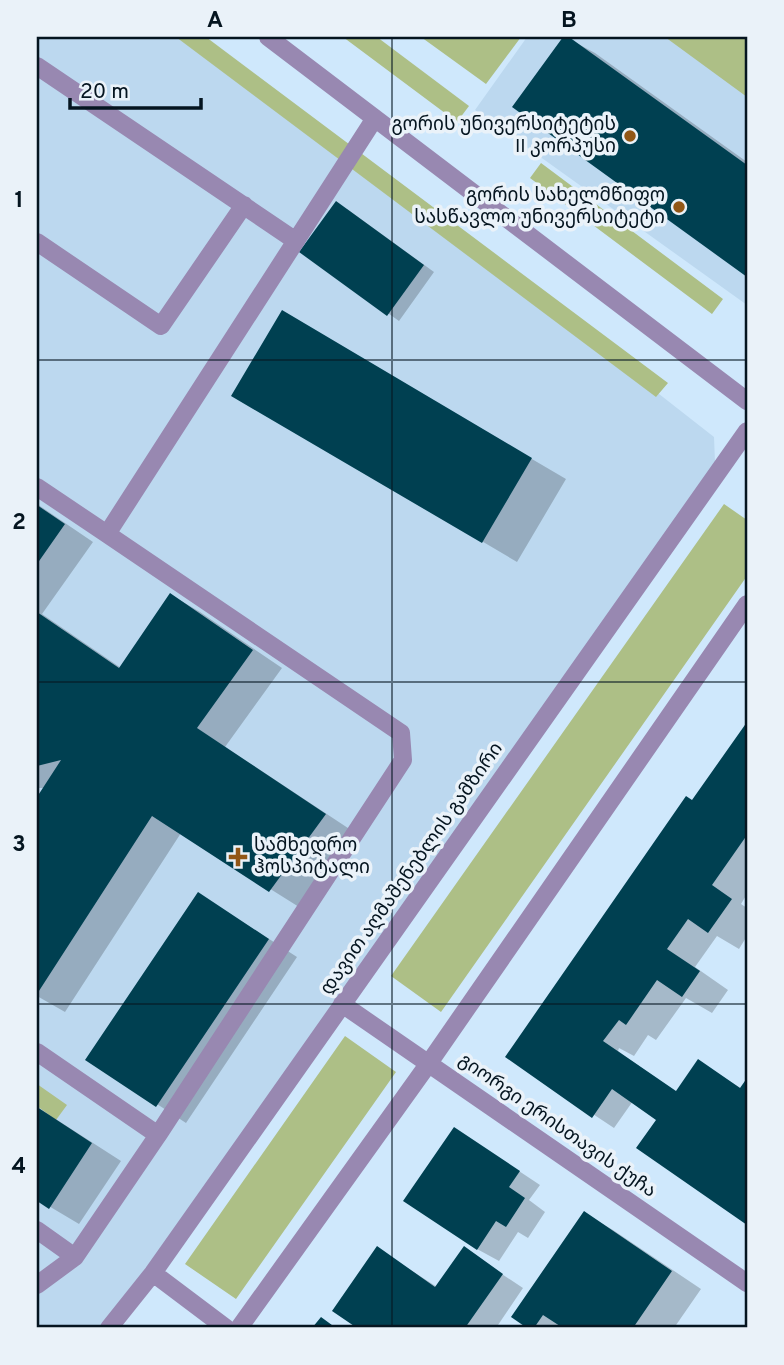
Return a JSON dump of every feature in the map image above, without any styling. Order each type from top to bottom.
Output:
[{"type":"street","points":[[268,37],[747,401]]},
{"type":"street","points":[[37,66],[296,241]]},
{"type":"street","points":[[107,534],[375,118]]},
{"type":"street","points":[[37,242],[161,326],[244,205]]},
{"type":"street","name":"დავით აღმაშენებლის გამზირი","points":[[109,1328],[153,1273],[747,431]]},
{"type":"street","points":[[37,487],[401,733],[403,760],[75,1257],[37,1285]]},
{"type":"street","points":[[239,1328],[429,1063],[747,604]]},
{"type":"street","name":"გიორგი ერისთავის ქუჩა","points":[[342,1004],[747,1283]]},
{"type":"street","points":[[37,1052],[158,1135]]},
{"type":"street","points":[[37,1230],[75,1257]]},
{"type":"street","points":[[153,1273],[226,1328]]},
{"type":"shaded area","name":"სამხედრო ჰოსპიტალი","points":[[37,37],[203,37],[714,437],[715,462],[162,1252],[103,1328],[37,1328]]},
{"type":"shaded area","name":"გორის სახელმწიფო სასწავლო უნივერსიტეტი","points":[[527,37],[747,37],[747,305],[475,110]]},
{"type":"green space","points":[[176,37],[206,37],[668,383],[656,397]]},
{"type":"green space","points":[[343,37],[377,37],[469,106],[457,122]]},
{"type":"green space","points":[[421,37],[521,37],[486,84]]},
{"type":"green space","points":[[665,37],[747,37],[747,97]]},
{"type":"green space","points":[[541,163],[723,299],[712,314],[530,178]]},
{"type":"green space","points":[[724,504],[747,520],[747,576],[441,1012],[391,976]]},
{"type":"green space","points":[[345,1036],[396,1072],[236,1299],[185,1264]]},
{"type":"green space","points":[[37,1084],[67,1105],[56,1120],[37,1106]]},
{"type":"building","name":"გორის უნივერსიტეტის II კორპუსი","points":[[563,37],[569,37],[747,165],[747,277],[512,107]]},
{"type":"building","points":[[336,201],[424,265],[387,316],[299,252]]},
{"type":"building","points":[[282,310],[532,458],[482,543],[231,396]]},
{"type":"building","points":[[37,505],[65,524],[37,564]]},
{"type":"building","points":[[170,593],[253,650],[197,728],[326,814],[269,892],[152,816],[37,994],[37,797],[61,760],[37,766],[37,612],[119,668]]},
{"type":"building","points":[[747,722],[747,835],[712,885],[732,899],[708,933],[688,919],[667,949],[700,971],[682,997],[657,980],[626,1025],[619,1020],[603,1041],[676,1091],[698,1059],[740,1088],[747,1078],[747,1225],[636,1148],[656,1120],[612,1089],[592,1118],[505,1057],[686,796],[692,800]]},
{"type":"building","points":[[198,892],[269,939],[156,1107],[85,1060]]},
{"type":"building","points":[[37,1107],[92,1143],[49,1209],[37,1201]]},
{"type":"building","points":[[454,1127],[520,1171],[509,1187],[525,1198],[506,1227],[496,1221],[477,1250],[403,1201]]},
{"type":"building","points":[[584,1211],[672,1271],[633,1328],[563,1328],[543,1315],[534,1328],[527,1328],[511,1317]]},
{"type":"building","points":[[377,1246],[435,1287],[464,1246],[503,1274],[465,1328],[357,1328],[332,1311]]},
{"type":"building","points":[[321,1317],[336,1328],[312,1328]]},
{"type":"place","name":"გორის უნივერსიტეტის II კორპუსი","points":[[630,136]]},
{"type":"place","name":"გორის სახელმწიფო სასწავლო უნივერსიტეტი","points":[[679,207]]},
{"type":"place","name":"სამხედრო ჰოსპიტალი","points":[[238,857]]}]
